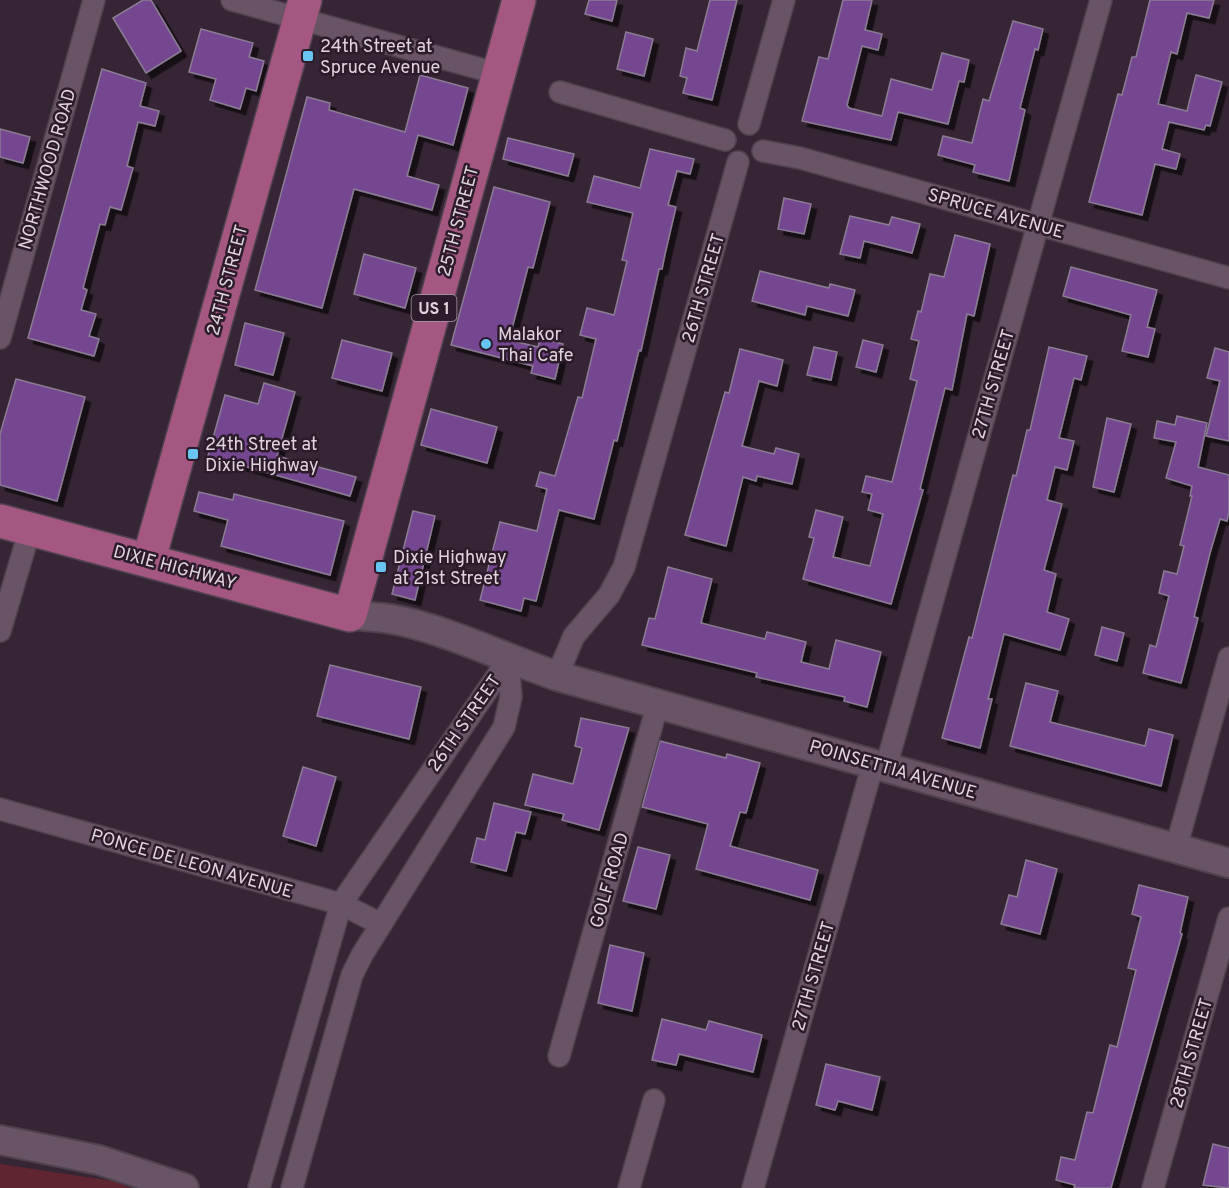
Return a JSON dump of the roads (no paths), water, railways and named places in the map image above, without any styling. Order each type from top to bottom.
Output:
[{"type":"main road","name":"25TH STREET","points":[[350,615],[519,0]]},
{"type":"main road","name":"24TH STREET","points":[[149,559],[302,9]]},
{"type":"main road","name":"DIXIE HIGHWAY","points":[[15,525],[149,559],[350,615]]},
{"type":"street","name":"NORTHWOOD ROAD","points":[[0,338],[94,0]]},
{"type":"street","points":[[232,0],[302,9],[499,74]]},
{"type":"street","points":[[749,124],[784,0]]},
{"type":"street","name":"27TH STREET","points":[[753,1188],[880,765],[1038,225],[1101,0]]},
{"type":"street","points":[[560,92],[726,140]]},
{"type":"street","points":[[749,124],[763,134],[763,151],[755,160],[738,162],[726,151],[726,140],[728,134],[737,125],[749,124]]},
{"type":"street","name":"SPRUCE AVENUE","points":[[763,151],[800,158],[1229,278]]},
{"type":"street","name":"26TH STREET","points":[[557,676],[574,636],[609,595],[627,560],[738,162]]},
{"type":"street","points":[[0,631],[15,525]]},
{"type":"street","name":"DIXIE HIGHWAY","points":[[350,615],[388,634],[464,657],[508,660],[557,676]]},
{"type":"street","points":[[1176,848],[1229,658]]},
{"type":"street","name":"26TH STREET","points":[[260,1188],[341,904],[508,660]]},
{"type":"street","name":"26TH STREET","points":[[292,1188],[352,975],[381,924],[504,728],[512,697],[508,660]]},
{"type":"street","name":"POINSETTIA AVENUE","points":[[557,676],[1229,862]]},
{"type":"street","name":"GOLF ROAD","points":[[559,1056],[658,704]]},
{"type":"street","name":"PONCE DE LEON AVENUE","points":[[0,809],[341,904],[381,924]]},
{"type":"street","name":"28TH STREET","points":[[1153,1188],[1229,918]]},
{"type":"street","points":[[629,1188],[654,1100]]},
{"type":"street","points":[[0,1140],[99,1160],[184,1188]]},
{"type":"street","points":[[270,1150],[300,1158]]},
{"type":"place","name":"24th Street at Spruce Avenue","points":[[308,56]]},
{"type":"place","name":"Malakor Thai Cafe","points":[[486,344]]},
{"type":"place","name":"24th Street at Dixie Highway","points":[[193,454]]},
{"type":"place","name":"Dixie Highway at 21st Street","points":[[381,567]]}]
